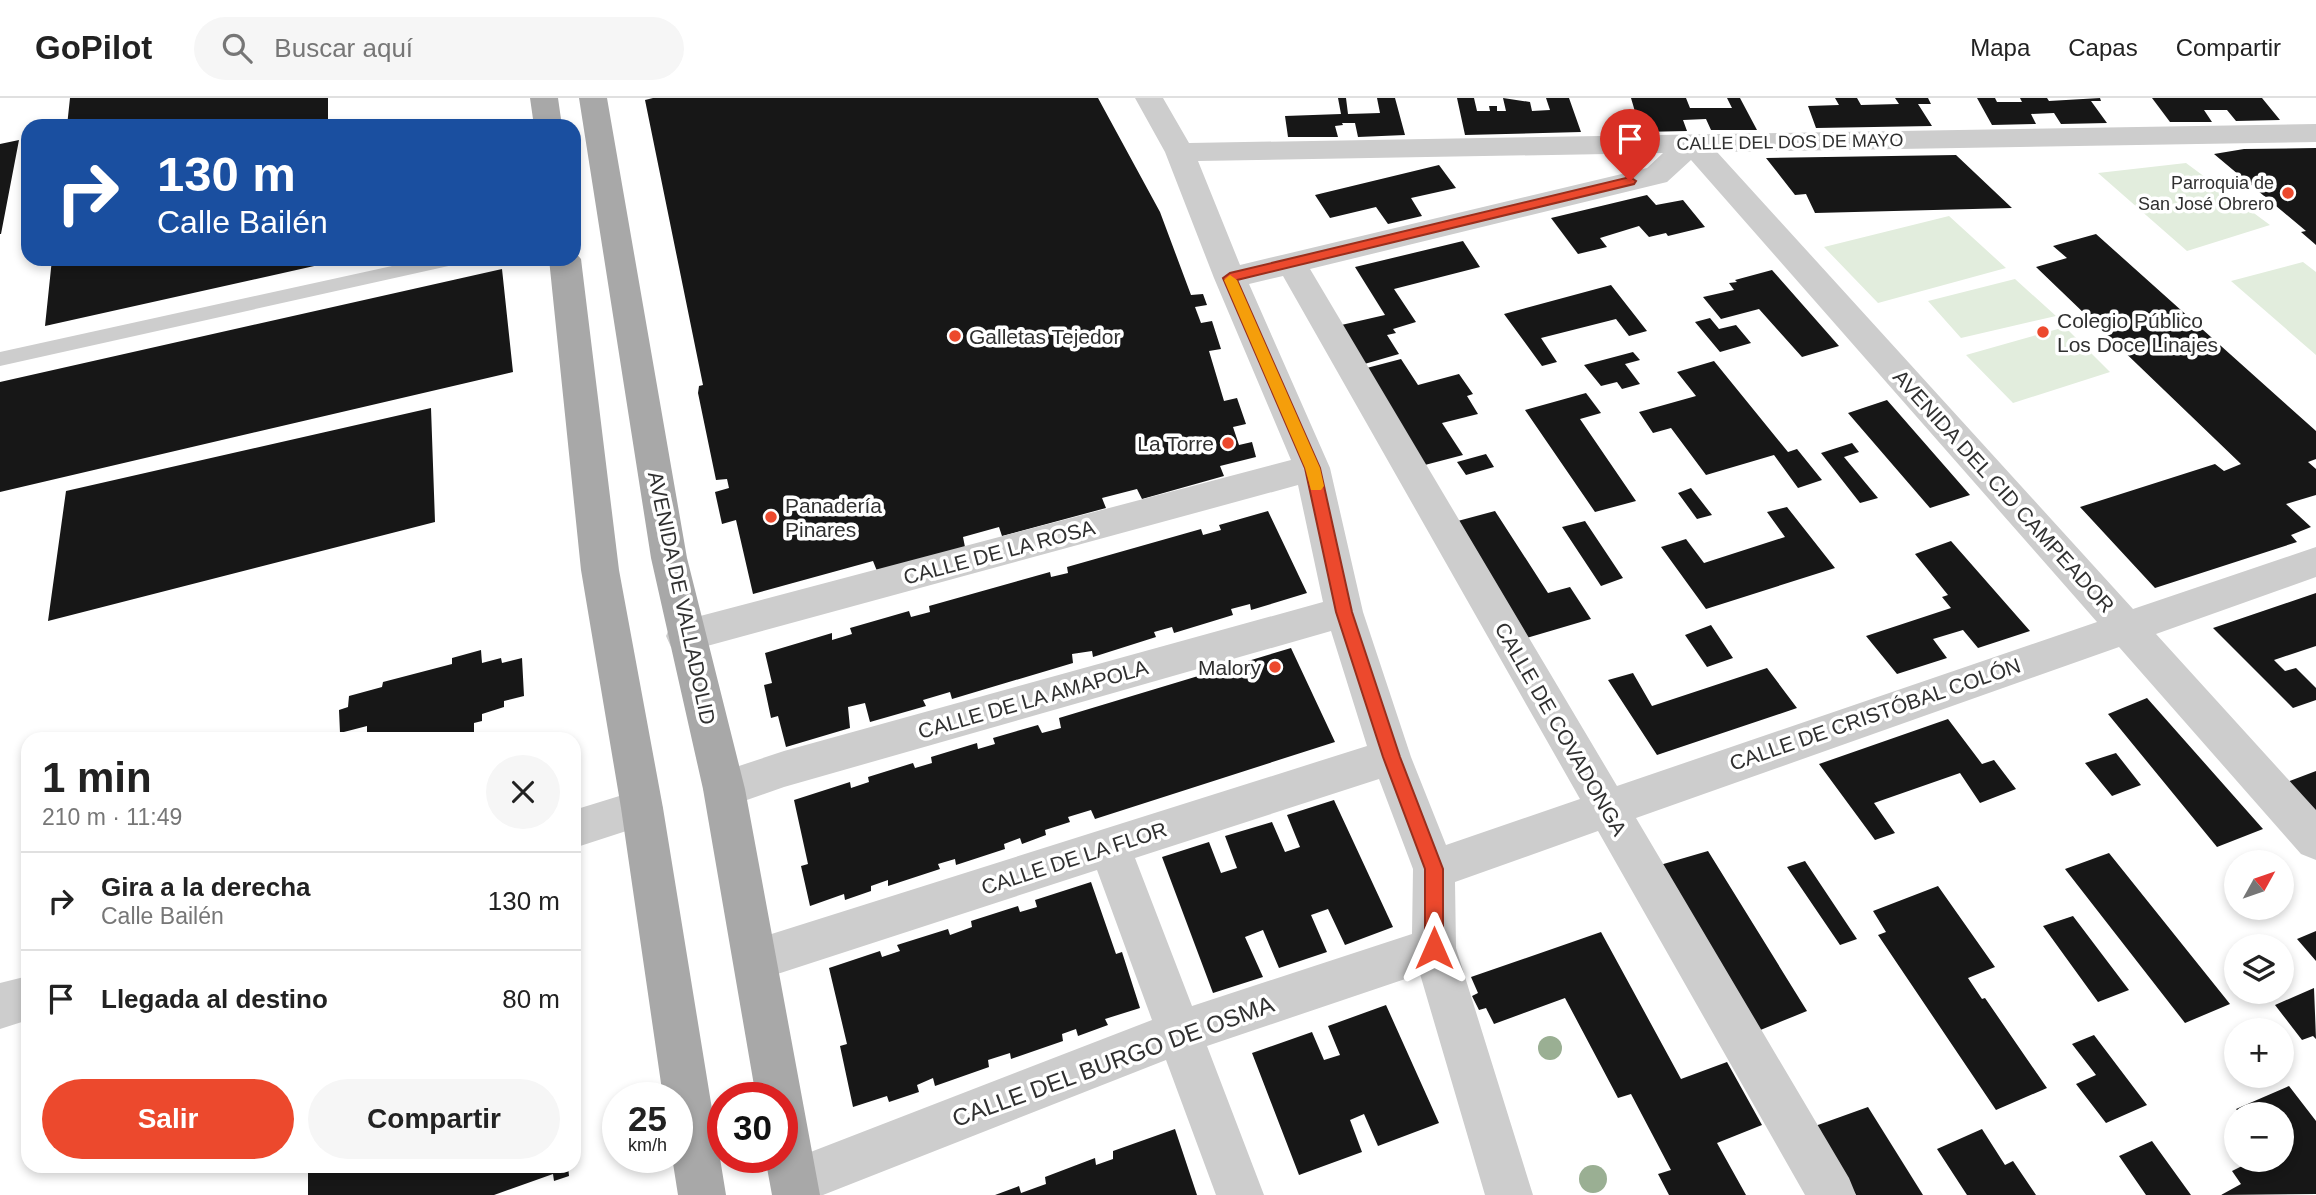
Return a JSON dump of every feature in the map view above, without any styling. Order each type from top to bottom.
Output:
[{"type":"main road","points":[[544,98],[547,119]]},
{"type":"main road","name":"AVENIDA DE VALLADOLID","points":[[593,98],[669,558],[685,636],[724,789],[777,1082]]},
{"type":"main road","points":[[566,266],[600,570],[642,808],[702,1195]]},
{"type":"street","points":[[1149,98],[1180,152],[1230,278],[1312,468],[1344,612],[1391,757],[1434,869],[1434,948],[1509,1195]]},
{"type":"street","name":"CALLE DEL DOS DE MAYO","points":[[1180,152],[2316,133]]},
{"type":"street","points":[[1230,278],[1657,175],[1692,143]]},
{"type":"street","name":"AVENIDA DEL CID CAMPEADOR","points":[[1692,143],[2316,840]]},
{"type":"street","name":"CALLE DE COVADONGA","points":[[1291,263],[1832,1195]]},
{"type":"street","name":"CALLE DE LA ROSA","points":[[685,636],[1312,468]]},
{"type":"street","name":"CALLE DE CRISTÓBAL COLÓN","points":[[1434,869],[2316,562]]},
{"type":"street","name":"CALLE DE LA AMAPOLA","points":[[724,789],[797,765],[1344,612]]},
{"type":"street","name":"CALLE DE LA FLOR","points":[[756,959],[1391,757]]},
{"type":"street","points":[[581,827],[642,808]]},
{"type":"street","points":[[1109,846],[1240,1195]]},
{"type":"street","name":"CALLE DEL BURGO DE OSMA","points":[[795,1189],[1178,1033],[1434,948]]},
{"type":"street","points":[[0,1006],[21,1000]]},
{"type":"lane","points":[[0,359],[421,266]]},
{"type":"green space","points":[[2186,163],[2270,225],[2187,251],[2098,173]]},
{"type":"green space","points":[[1949,216],[2006,268],[1878,303],[1824,247]]},
{"type":"green space","points":[[2303,262],[2316,272],[2316,355],[2231,281]]},
{"type":"green space","points":[[2015,279],[2056,316],[1961,338],[1928,301]]},
{"type":"green space","points":[[2065,327],[2110,372],[2013,403],[1966,355]]},
{"type":"building","points":[[70,98],[328,98],[328,119],[68,119]]},
{"type":"building","name":"Galletas Tejedor","points":[[1098,98],[1160,212],[1191,295],[1203,294],[1207,305],[1195,307],[1201,323],[1212,321],[1221,349],[1209,351],[1224,401],[1237,398],[1246,424],[1233,427],[1239,445],[1252,442],[1256,457],[1220,466],[1224,476],[1142,499],[1137,489],[1102,498],[1106,508],[1002,536],[999,527],[963,537],[965,547],[877,571],[873,561],[753,594],[736,520],[722,524],[715,492],[729,488],[727,479],[716,480],[698,393],[699,386],[703,385],[645,100]]},
{"type":"building","points":[[1338,98],[1346,98],[1348,114],[1380,113],[1377,98],[1395,98],[1405,135],[1358,137],[1355,123],[1342,123],[1343,125],[1335,126],[1338,137],[1288,137],[1285,116],[1341,114]]},
{"type":"building","points":[[1457,98],[1474,98],[1477,111],[1490,111],[1489,106],[1497,106],[1497,111],[1506,111],[1503,98],[1530,102],[1532,111],[1550,110],[1546,98],[1569,98],[1581,132],[1465,135]]},
{"type":"building","points":[[1631,98],[1686,98],[1690,108],[1732,108],[1727,98],[1740,98],[1757,130],[1711,130],[1706,119],[1683,120],[1687,131],[1641,132]]},
{"type":"building","points":[[1835,98],[1857,98],[1861,105],[1899,104],[1895,98],[1928,98],[1931,104],[1918,104],[1932,126],[1816,128],[1808,106],[1839,105]]},
{"type":"building","points":[[1977,98],[1995,98],[1997,102],[2022,102],[2020,98],[2047,98],[2049,101],[2100,98],[2101,101],[2091,101],[2107,123],[2061,124],[2054,113],[2031,114],[2036,124],[1992,125]]},
{"type":"building","points":[[2152,98],[2262,98],[2280,120],[2236,121],[2227,110],[2204,110],[2212,122],[2170,122]]},
{"type":"building","points":[[19,140],[1,234],[0,234],[0,144]]},
{"type":"building","name":"Parroquia de San José Obrero","points":[[2316,148],[2316,245],[2301,232],[2306,231],[2214,154],[2244,149]]},
{"type":"building","points":[[1956,155],[2012,208],[1815,213],[1806,194],[1795,195],[1766,158]]},
{"type":"building","points":[[1439,165],[1456,188],[1411,198],[1422,216],[1388,224],[1376,207],[1330,218],[1315,195]]},
{"type":"building","points":[[1647,195],[1656,205],[1683,200],[1705,227],[1668,236],[1666,233],[1649,237],[1639,226],[1600,238],[1607,247],[1578,254],[1551,218]]},
{"type":"building","points":[[2096,234],[2316,431],[2316,459],[2308,462],[2316,469],[2316,495],[2286,504],[2311,527],[2291,535],[2297,542],[2155,588],[2080,507],[2215,464],[2224,471],[2241,464],[2036,267],[2067,258],[2053,246]]},
{"type":"building","points":[[1463,241],[1480,267],[1394,289],[1416,322],[1393,329],[1396,333],[1387,335],[1399,354],[1361,365],[1337,326],[1385,315],[1355,267]]},
{"type":"building","points":[[51,266],[314,266],[45,326]]},
{"type":"building","points":[[502,269],[513,372],[0,492],[0,382]]},
{"type":"building","points":[[1772,270],[1839,346],[1802,357],[1759,309],[1721,319],[1703,297],[1734,290],[1729,283]]},
{"type":"building","points":[[1611,285],[1647,331],[1629,336],[1616,319],[1541,338],[1557,362],[1542,366],[1504,314]]},
{"type":"building","points":[[1710,318],[1719,329],[1736,325],[1751,343],[1720,352],[1695,322]]},
{"type":"building","points":[[1633,352],[1640,360],[1625,364],[1640,384],[1622,389],[1617,382],[1601,386],[1584,365]]},
{"type":"building","points":[[1401,359],[1418,385],[1459,374],[1473,394],[1467,396],[1478,414],[1442,423],[1463,455],[1421,466],[1363,369]]},
{"type":"building","points":[[1714,361],[1788,452],[1797,449],[1822,480],[1798,488],[1774,455],[1706,475],[1671,428],[1653,433],[1639,412],[1696,396],[1677,372]]},
{"type":"building","points":[[1586,393],[1601,413],[1580,419],[1636,501],[1595,512],[1525,410]]},
{"type":"building","points":[[1887,400],[1970,495],[1930,508],[1848,413]]},
{"type":"building","points":[[431,408],[435,522],[48,621],[66,491]]},
{"type":"building","points":[[1852,443],[1859,452],[1844,457],[1878,498],[1860,503],[1821,453]]},
{"type":"building","points":[[1486,454],[1494,467],[1466,475],[1457,462]]},
{"type":"building","points":[[1691,488],[1712,515],[1697,519],[1678,493]]},
{"type":"building","points":[[1787,507],[1835,568],[1706,609],[1661,547],[1686,539],[1704,563],[1785,537],[1767,512]]},
{"type":"building","points":[[1268,511],[1307,593],[1251,610],[1250,604],[1231,609],[1233,615],[1174,633],[1172,627],[1154,632],[1156,637],[1093,657],[1092,651],[1072,654],[1073,663],[952,699],[950,692],[923,700],[926,706],[870,722],[865,703],[848,707],[850,728],[786,747],[778,716],[771,718],[764,685],[772,683],[765,653],[832,633],[832,640],[852,634],[850,628],[909,611],[911,617],[930,612],[929,606],[1050,572],[1051,577],[1068,573],[1067,567],[1201,529],[1203,535],[1221,530],[1219,525]]},
{"type":"building","points":[[1495,511],[1548,593],[1570,587],[1591,619],[1523,639],[1454,522]]},
{"type":"building","points":[[1585,521],[1623,578],[1601,586],[1562,527]]},
{"type":"building","points":[[1951,541],[2030,631],[1978,648],[1963,630],[1933,639],[1947,658],[1897,674],[1866,636],[1951,608],[1942,597],[1948,595],[1915,554]]},
{"type":"building","points":[[2316,593],[2316,646],[2274,660],[2285,671],[2296,668],[2316,688],[2316,700],[2293,708],[2213,628]]},
{"type":"building","points":[[1711,625],[1733,658],[1707,667],[1685,635]]},
{"type":"building","points":[[1291,648],[1335,742],[1095,819],[1091,810],[1068,817],[1070,822],[1045,830],[1046,835],[1022,844],[1020,838],[1004,844],[1005,849],[956,865],[955,859],[938,864],[940,869],[888,886],[888,880],[871,886],[871,891],[845,900],[844,894],[810,906],[801,866],[808,864],[794,800],[850,782],[851,788],[869,782],[868,777],[913,763],[915,768],[932,763],[931,757],[977,743],[978,749],[995,744],[993,738],[1038,725],[1042,733],[1061,728],[1059,718]]},
{"type":"building","points":[[481,650],[482,663],[501,658],[502,663],[522,658],[524,696],[504,701],[504,707],[482,714],[482,721],[474,723],[474,732],[367,732],[367,726],[340,732],[339,710],[348,707],[349,696],[382,687],[383,682],[452,664],[452,658]]},
{"type":"building","points":[[1767,668],[1797,708],[1657,755],[1608,680],[1633,673],[1652,706]]},
{"type":"building","points":[[2147,698],[2263,829],[2217,847],[2108,714]]},
{"type":"building","points":[[1948,719],[1982,764],[1994,760],[2016,789],[1980,803],[1960,773],[1874,803],[1895,833],[1875,840],[1819,764]]},
{"type":"building","points":[[2116,753],[2141,785],[2112,796],[2085,763]]},
{"type":"building","points":[[2316,771],[2316,814],[2287,782]]},
{"type":"building","points":[[1334,800],[1393,927],[1345,945],[1328,909],[1311,915],[1327,952],[1279,968],[1263,930],[1245,937],[1263,977],[1213,993],[1162,857],[1209,842],[1221,873],[1237,868],[1225,836],[1272,822],[1285,852],[1300,847],[1287,815]]},
{"type":"building","points":[[1708,851],[1807,1011],[1758,1031],[1660,865]]},
{"type":"building","points":[[2109,853],[2224,997],[2224,1004],[2230,1004],[2185,1023],[2065,869]]},
{"type":"building","points":[[1805,861],[1857,939],[1840,945],[1787,867]]},
{"type":"building","points":[[1091,882],[1116,954],[1122,952],[1140,1008],[1105,1019],[1108,1025],[1078,1036],[1076,1029],[1062,1034],[1063,1041],[1011,1059],[1010,1053],[988,1060],[989,1067],[935,1086],[933,1078],[917,1085],[919,1092],[889,1102],[887,1096],[853,1107],[840,1046],[847,1044],[829,968],[880,951],[882,957],[900,951],[897,945],[948,929],[950,935],[972,927],[971,921],[1018,906],[1020,912],[1037,907],[1035,900]]},
{"type":"building","points":[[1938,886],[1995,967],[1968,978],[1982,999],[1985,998],[2047,1088],[1996,1110],[1878,935],[1886,932],[1873,911]]},
{"type":"building","points":[[2073,916],[2129,990],[2098,1002],[2043,926]]},
{"type":"building","points":[[2316,931],[2316,961],[2297,939]]},
{"type":"building","points":[[1601,932],[1681,1079],[1727,1062],[1762,1125],[1717,1143],[1746,1195],[1669,1195],[1658,1174],[1671,1170],[1631,1094],[1618,1098],[1565,998],[1494,1024],[1486,1008],[1479,1010],[1472,996],[1478,993],[1471,977]]},
{"type":"building","points":[[2314,988],[2316,1039],[2313,1036],[2302,1040],[2294,1030],[2294,1018],[2285,1018],[2275,1005],[2294,1004],[2294,997]]},
{"type":"building","points":[[1386,1005],[1439,1123],[1378,1146],[1364,1114],[1350,1120],[1362,1152],[1299,1175],[1252,1053],[1312,1032],[1324,1060],[1340,1055],[1328,1026]]},
{"type":"building","points":[[2094,1035],[2147,1105],[2106,1123],[2076,1084],[2096,1075],[2072,1044]]},
{"type":"building","points":[[2284,1088],[2291,1088],[2316,1121],[2316,1194],[2221,1195],[2241,1184],[2233,1172],[2294,1172],[2294,1102],[2252,1102]]},
{"type":"building","points":[[1868,1107],[1923,1195],[1856,1195],[1815,1126]]},
{"type":"building","points":[[1175,1129],[1197,1195],[995,1195],[1019,1186],[1021,1193],[1046,1184],[1045,1177],[1095,1158],[1096,1165],[1113,1159],[1113,1151]]},
{"type":"building","points":[[1982,1129],[2005,1165],[2013,1161],[2036,1195],[1967,1195],[1937,1149]]},
{"type":"building","points":[[2152,1141],[2191,1195],[2146,1195],[2119,1156]]},
{"type":"building","points":[[308,1173],[569,1173],[569,1176],[554,1181],[553,1174],[494,1195],[308,1195]]},
{"type":"slow traffic","points":[[1230,280],[1312,468],[1316,486]]},
{"type":"place","name":"Parroquia de San José Obrero","points":[[2288,193]]},
{"type":"place","name":"Colegio Público Los Doce Linajes","points":[[2043,332]]},
{"type":"place","name":"Galletas Tejedor","points":[[955,336]]},
{"type":"place","name":"La Torre","points":[[1228,443]]},
{"type":"place","name":"Panadería Pinares","points":[[771,517]]},
{"type":"place","name":"Malory","points":[[1275,667]]},
{"type":"route","points":[[1434,948],[1434,869],[1391,757],[1344,612],[1312,468],[1230,278],[1630,181]]}]
